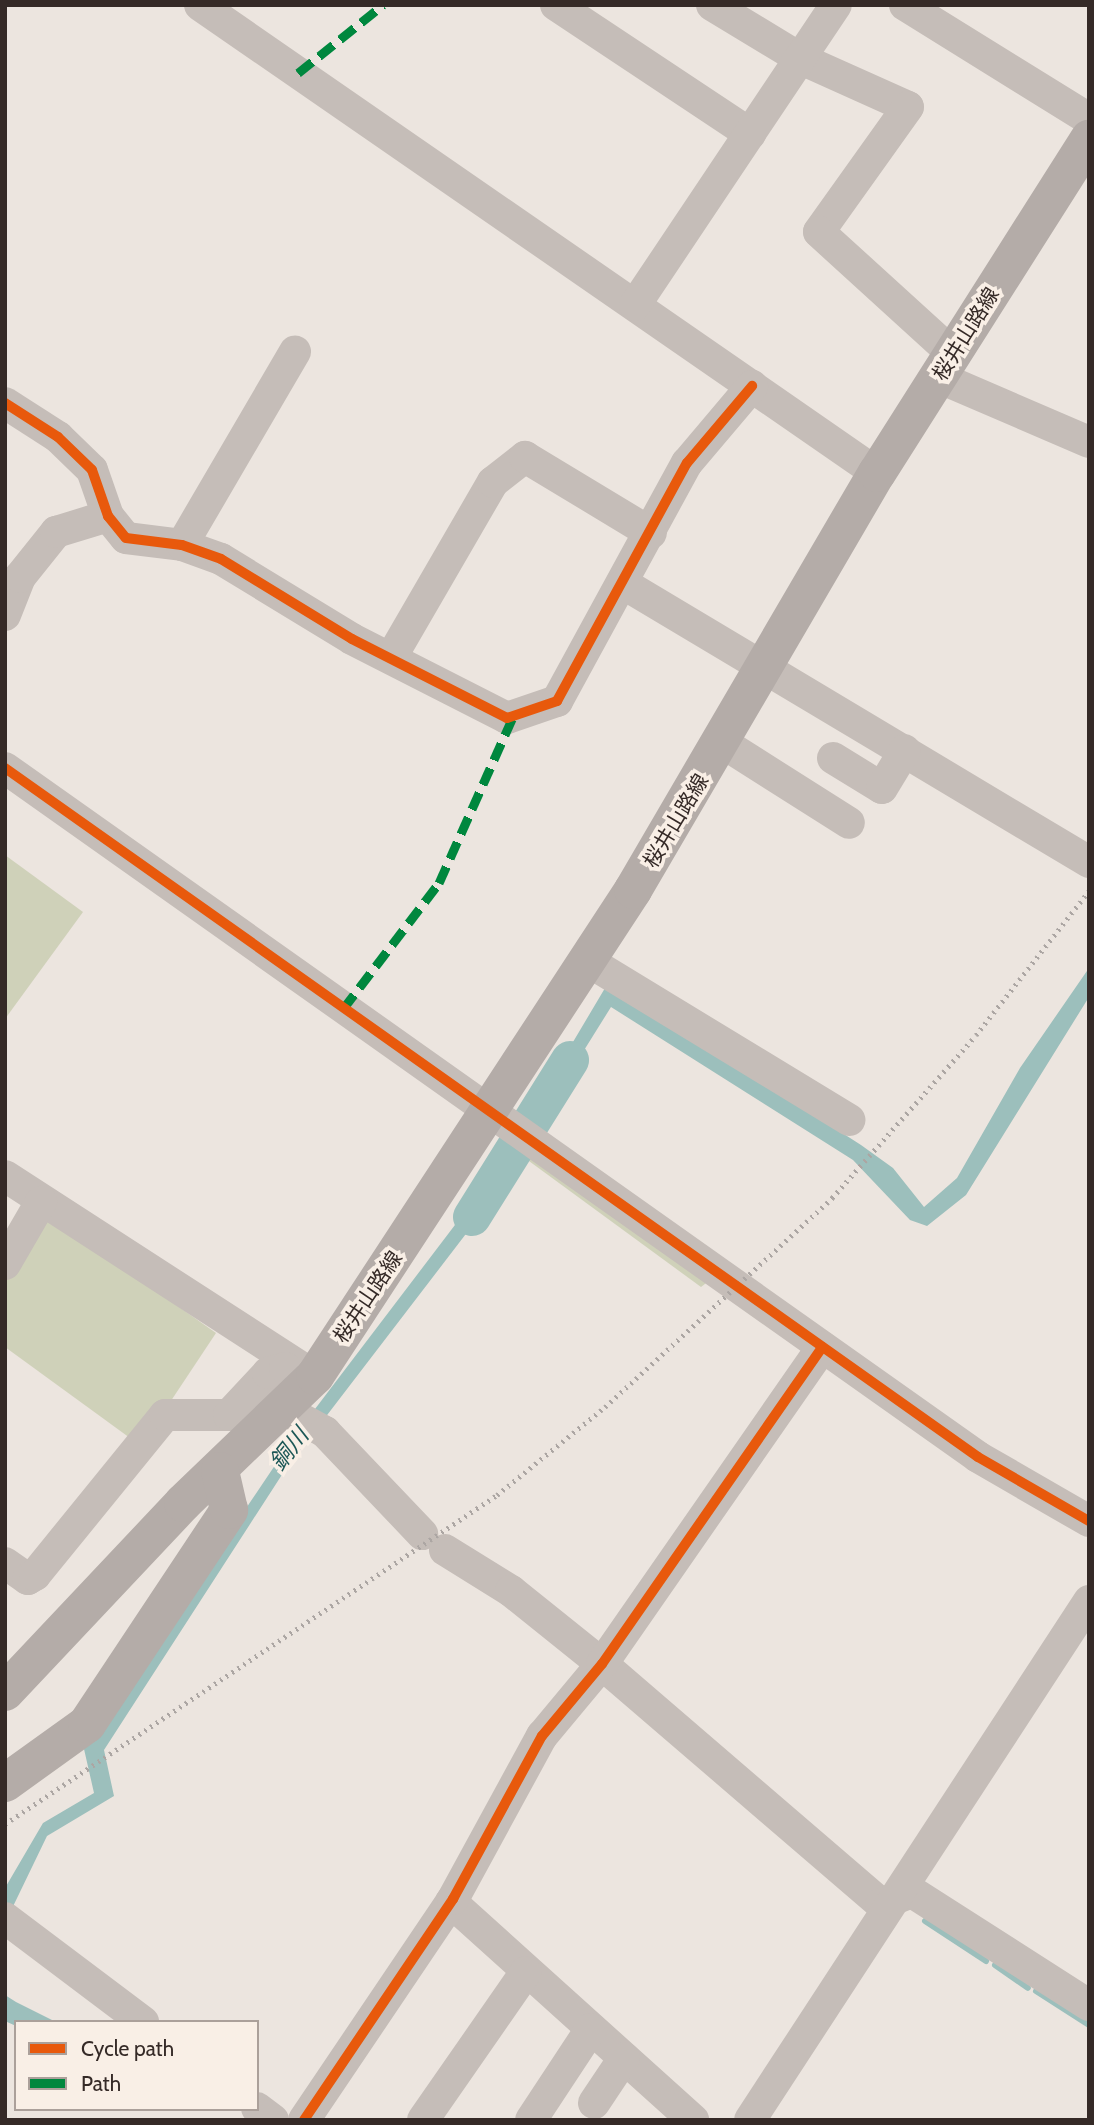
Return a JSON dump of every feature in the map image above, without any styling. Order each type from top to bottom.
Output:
[{"type":"main road","name":"桜井山路線","points":[[11,1686],[302,1389],[492,1115],[770,667],[877,473],[1089,139]]},
{"type":"main road","points":[[5,1783],[87,1724],[229,1510],[220,1471]]},
{"type":"street","points":[[200,5],[877,473]]},
{"type":"street","points":[[556,5],[750,134]]},
{"type":"street","points":[[712,5],[801,59],[908,107],[819,232],[946,365],[1089,442]]},
{"type":"street","points":[[635,305],[836,5]]},
{"type":"street","points":[[905,5],[1089,119]]},
{"type":"street","points":[[182,545],[295,352]]},
{"type":"street","points":[[5,403],[58,437],[92,470],[108,516],[126,538],[182,545],[221,559],[352,639],[392,656],[508,718],[546,709],[557,701],[624,584],[687,463],[752,386]]},
{"type":"street","points":[[392,656],[493,482],[525,457],[651,533]]},
{"type":"street","points":[[5,615],[20,577],[56,532],[108,516]]},
{"type":"street","points":[[624,584],[770,667],[1089,862]]},
{"type":"street","points":[[723,743],[849,823]]},
{"type":"street","points":[[833,758],[882,788],[905,750]]},
{"type":"street","points":[[5,768],[978,1457],[1089,1521]]},
{"type":"street","points":[[588,961],[849,1120]]},
{"type":"street","points":[[5,1176],[302,1389]]},
{"type":"street","points":[[5,1264],[41,1202]]},
{"type":"street","points":[[304,2120],[451,1902],[542,1736],[601,1664],[822,1346]]},
{"type":"street","points":[[5,1563],[28,1579],[35,1575],[165,1415],[229,1415],[268,1373],[285,1368],[302,1389],[325,1432],[433,1542],[511,1591],[601,1664],[881,1904],[912,1892],[1089,2005]]},
{"type":"street","points":[[750,2120],[899,1897],[1089,1601]]},
{"type":"street","points":[[451,1902],[693,2120]]},
{"type":"street","points":[[5,1917],[140,2020]]},
{"type":"street","points":[[423,2120],[526,1972]]},
{"type":"street","points":[[531,2120],[591,2029]]},
{"type":"street","points":[[594,2103],[624,2058]]},
{"type":"green space","points":[[5,855],[83,912],[5,1019]]},
{"type":"green space","points":[[524,1141],[714,1277],[701,1287],[518,1153]]},
{"type":"green space","points":[[47,1214],[216,1333],[141,1446],[5,1347],[5,1283]]},
{"type":"water","points":[[1089,968],[1089,997],[966,1195],[927,1226],[910,1220],[853,1160],[611,1007],[548,1108],[538,1101],[608,983],[861,1145],[893,1168],[924,1207],[957,1178],[1020,1068]]},
{"type":"water","points":[[496,1171],[508,1179],[285,1470],[104,1750],[114,1796],[47,1836],[5,1923],[5,1888],[43,1823],[94,1793],[84,1749],[296,1434]]},
{"type":"water","points":[[5,1995],[52,2020],[14,2020],[14,2025],[5,2021]]},
{"type":"waterway","name":"銅川","points":[[472,1217],[570,1060]]},
{"type":"waterway","points":[[925,1921],[986,1961]]},
{"type":"waterway","points":[[995,1965],[1028,1988]]},
{"type":"waterway","points":[[1036,1991],[1089,2025]]},
{"type":"railway","points":[[5,1824],[497,1495],[605,1407],[832,1198],[976,1035],[1089,891]]},
{"type":"marked path","points":[[298,73],[383,5]]},
{"type":"marked path","points":[[343,1009],[439,883],[513,717]]},
{"type":"cycle path","points":[[5,403],[58,437],[92,470],[108,516],[126,538],[182,545],[221,559],[352,639],[507,718],[557,701],[687,463],[752,386]]},
{"type":"cycle path","points":[[5,768],[978,1457],[1089,1521]]},
{"type":"cycle path","points":[[304,2120],[453,1899],[542,1736],[602,1664],[822,1347]]}]
